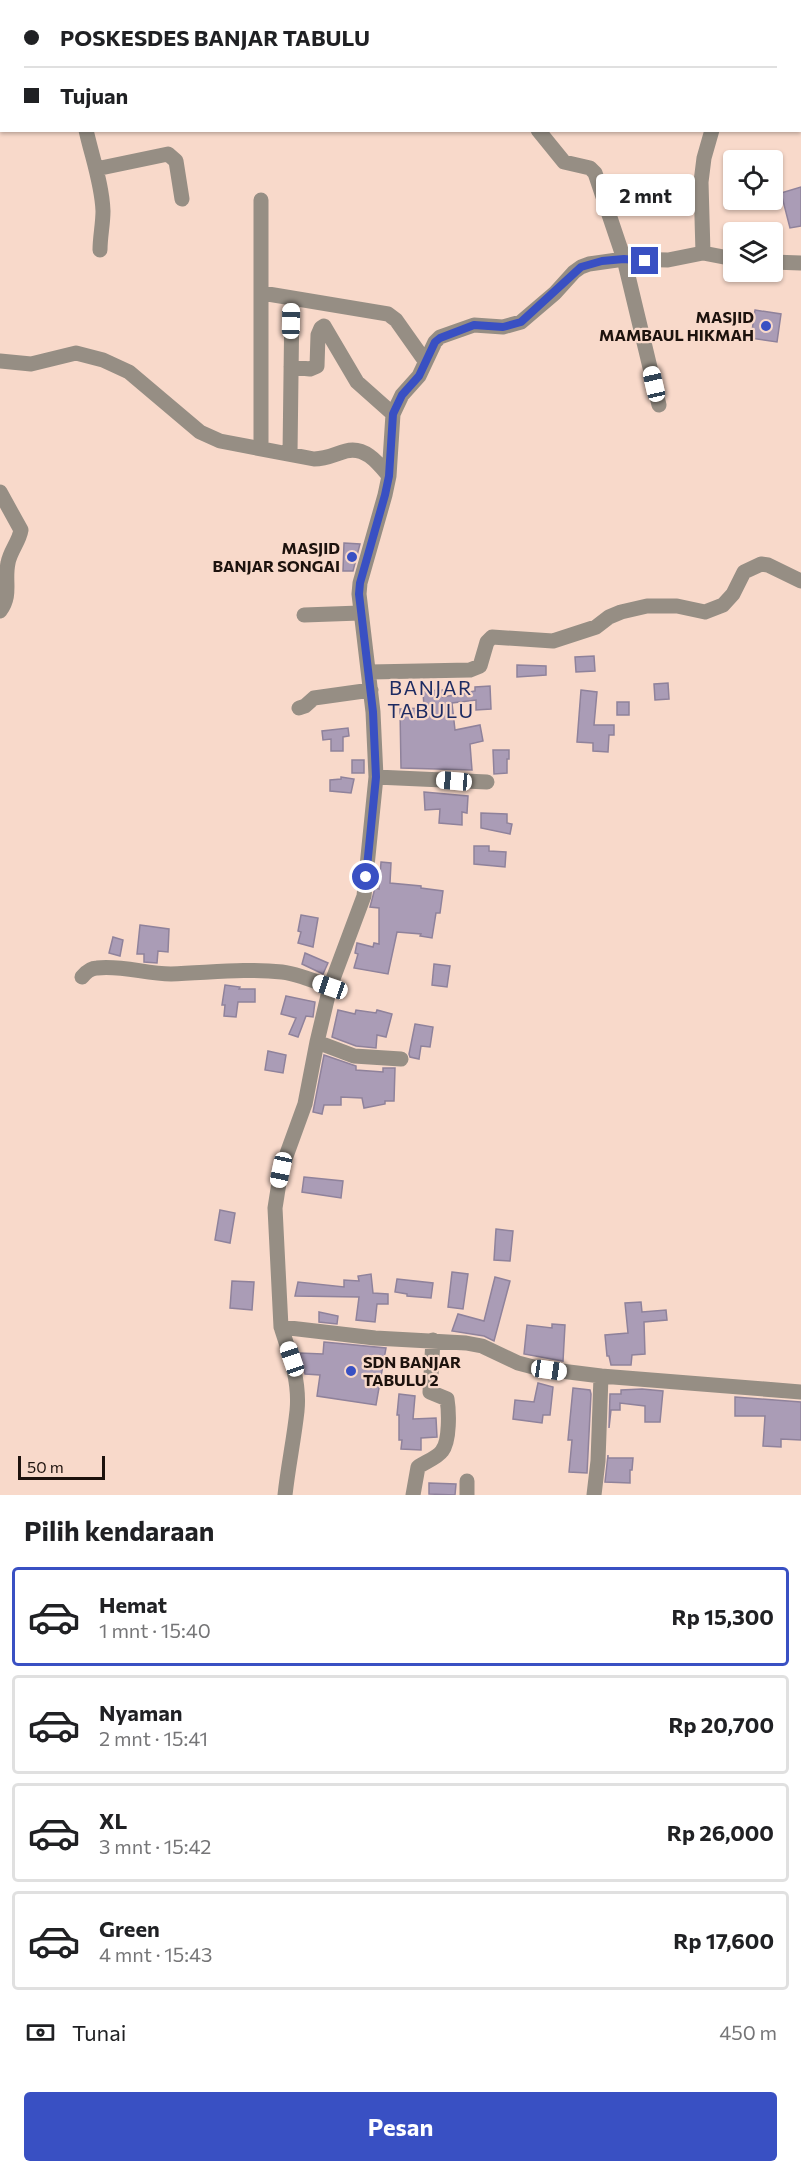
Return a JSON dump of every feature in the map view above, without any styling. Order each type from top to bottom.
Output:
[{"type":"street","points":[[87,132],[96,169],[103,212],[100,250]]},
{"type":"street","points":[[540,132],[564,162],[590,168],[595,173],[624,259],[659,405]]},
{"type":"street","points":[[703,253],[701,182],[704,158],[711,132]]},
{"type":"street","points":[[96,169],[168,154],[176,161],[182,199]]},
{"type":"street","points":[[261,200],[261,447]]},
{"type":"street","points":[[285,1495],[297,1409],[292,1359],[281,1327],[275,1208],[281,1170],[305,1104],[330,987],[364,896],[376,777],[371,690],[360,613],[360,583],[389,476],[393,414],[402,395],[419,376],[431,348],[440,338],[474,325],[503,327],[521,322],[581,267],[602,261],[668,260],[703,253],[723,257]]},
{"type":"street","points":[[783,262],[801,263]]},
{"type":"street","points":[[262,293],[388,314],[396,320],[425,362]]},
{"type":"street","points":[[290,454],[292,298]]},
{"type":"street","points":[[291,367],[310,369],[317,366],[318,335],[321,327],[324,326],[357,382],[393,414]]},
{"type":"street","points":[[0,361],[31,363],[76,353],[103,360],[129,372],[200,432],[220,441],[324,459],[348,451],[358,451],[378,462],[389,476]]},
{"type":"street","points":[[0,492],[21,531],[10,555],[7,573],[8,596],[0,611]]},
{"type":"street","points":[[369,672],[470,670],[480,666],[489,638],[553,641],[596,627],[609,617],[632,608],[668,606],[705,612],[723,605],[733,594],[744,572],[761,564],[768,565],[801,581]]},
{"type":"street","points":[[304,615],[360,613]]},
{"type":"street","points":[[299,708],[314,698],[371,690]]},
{"type":"street","points":[[376,777],[487,782]]},
{"type":"street","points":[[82,977],[87,971],[96,968],[130,968],[169,974],[219,970],[283,972],[330,987]]},
{"type":"street","points":[[317,1042],[354,1056],[401,1059]]},
{"type":"street","points":[[281,1327],[375,1338],[433,1340],[483,1346],[518,1363],[537,1368],[601,1376],[801,1392]]},
{"type":"street","points":[[413,1495],[418,1467],[441,1454],[448,1430],[447,1399],[430,1392],[433,1340]]},
{"type":"street","points":[[594,1495],[598,1461],[601,1376]]},
{"type":"building","points":[[801,187],[801,226],[790,228],[783,192]]},
{"type":"building","name":"MASJID MAMBAUL HIKMAH","points":[[755,310],[781,314],[777,342],[751,338]]},
{"type":"building","name":"MASJID BANJAR SONGAI","points":[[344,543],[360,544],[353,571],[343,571]]},
{"type":"building","points":[[594,656],[595,671],[576,672],[575,657]]},
{"type":"building","points":[[517,665],[546,666],[546,675],[517,677]]},
{"type":"building","points":[[668,683],[669,699],[655,700],[654,684]]},
{"type":"building","points":[[490,686],[491,709],[476,710],[476,700],[452,703],[455,730],[480,725],[483,741],[470,744],[472,770],[401,768],[400,709],[424,708],[423,691],[443,690],[443,697],[475,691],[475,687]]},
{"type":"building","points":[[581,690],[597,692],[594,725],[614,725],[614,735],[609,735],[608,752],[593,751],[593,743],[577,742]]},
{"type":"building","points":[[617,702],[629,702],[629,715],[617,715]]},
{"type":"building","points":[[348,728],[349,736],[343,737],[343,751],[331,751],[331,739],[323,740],[322,731]]},
{"type":"building","points":[[493,750],[509,750],[507,773],[494,774]]},
{"type":"building","points":[[352,760],[364,760],[364,773],[352,773]]},
{"type":"building","points":[[341,777],[354,779],[351,793],[330,791],[330,780],[341,779]]},
{"type":"building","points":[[424,792],[468,796],[467,813],[462,812],[462,825],[439,823],[440,809],[425,810]]},
{"type":"building","points":[[481,813],[507,814],[507,823],[512,824],[510,834],[481,828]]},
{"type":"building","points":[[474,846],[489,846],[489,851],[506,852],[505,867],[474,864]]},
{"type":"building","points":[[381,862],[391,863],[390,883],[443,891],[440,913],[436,913],[432,938],[420,936],[421,934],[397,932],[388,974],[354,968],[358,954],[355,953],[357,943],[373,947],[374,943],[379,944],[379,908],[370,907],[375,888],[379,889]]},
{"type":"building","points":[[301,915],[318,918],[313,947],[298,943],[301,932],[298,931]]},
{"type":"building","points":[[140,925],[169,929],[168,952],[158,951],[157,963],[144,962],[144,954],[137,954]]},
{"type":"building","points":[[113,937],[123,940],[120,956],[109,953]]},
{"type":"building","points":[[305,953],[328,963],[323,974],[302,964]]},
{"type":"building","points":[[434,964],[450,966],[447,987],[432,985]]},
{"type":"building","points":[[225,985],[240,987],[239,989],[255,989],[255,1002],[238,1002],[236,1017],[224,1016],[225,1005],[222,1005]]},
{"type":"building","points":[[286,996],[315,1002],[313,1017],[306,1016],[298,1037],[289,1034],[296,1018],[281,1014]]},
{"type":"building","points":[[338,1010],[355,1014],[356,1010],[376,1013],[377,1010],[392,1014],[386,1037],[377,1035],[376,1048],[356,1046],[332,1037]]},
{"type":"building","points":[[415,1024],[433,1027],[430,1047],[421,1046],[419,1059],[410,1057],[409,1054]]},
{"type":"building","points":[[268,1051],[286,1055],[283,1073],[265,1070]]},
{"type":"building","points":[[324,1055],[356,1066],[356,1070],[383,1072],[383,1068],[395,1068],[394,1101],[385,1101],[385,1104],[364,1108],[362,1098],[341,1097],[341,1105],[324,1105],[322,1114],[313,1112]]},
{"type":"building","points":[[304,1177],[343,1181],[341,1198],[302,1192]]},
{"type":"building","points":[[220,1210],[235,1213],[230,1243],[215,1240]]},
{"type":"building","points":[[496,1229],[513,1231],[510,1261],[494,1260]]},
{"type":"building","points":[[452,1272],[468,1274],[463,1309],[448,1307]]},
{"type":"building","points":[[371,1274],[373,1293],[388,1294],[388,1304],[377,1304],[375,1322],[356,1320],[359,1297],[295,1296],[298,1282],[344,1287],[344,1280],[359,1281],[358,1276]]},
{"type":"building","points":[[495,1277],[510,1281],[494,1341],[484,1336],[452,1331],[458,1314],[484,1321]]},
{"type":"building","points":[[397,1279],[433,1283],[431,1298],[407,1296],[407,1294],[395,1292]]},
{"type":"building","points":[[232,1281],[254,1282],[252,1310],[230,1308]]},
{"type":"building","points":[[641,1302],[642,1312],[666,1310],[667,1320],[644,1322],[645,1354],[632,1355],[631,1365],[611,1365],[609,1356],[607,1356],[605,1335],[628,1333],[625,1303]]},
{"type":"building","points":[[319,1312],[338,1316],[337,1324],[319,1322]]},
{"type":"building","points":[[552,1324],[565,1325],[563,1361],[524,1354],[527,1325],[552,1328]]},
{"type":"building","name":"SDN BANJAR TABULU 2","points":[[324,1342],[386,1348],[376,1405],[317,1396],[320,1375],[305,1374],[300,1353],[323,1354]]},
{"type":"building","points":[[538,1383],[553,1387],[550,1415],[543,1415],[542,1423],[513,1419],[515,1400],[534,1402]]},
{"type":"building","points":[[573,1388],[590,1390],[591,1394],[587,1473],[569,1472],[572,1440],[568,1440]]},
{"type":"building","points":[[621,1390],[663,1391],[660,1422],[645,1422],[645,1406],[620,1403],[620,1410],[611,1410],[609,1428],[610,1394],[621,1394]]},
{"type":"building","points":[[399,1394],[415,1396],[413,1419],[436,1418],[437,1437],[421,1438],[421,1450],[401,1449],[402,1440],[399,1440],[399,1415],[397,1415]]},
{"type":"building","points":[[735,1397],[801,1402],[801,1440],[781,1439],[781,1447],[763,1446],[765,1416],[735,1416]]},
{"type":"building","points":[[608,1455],[608,1458],[633,1458],[630,1483],[605,1482]]},
{"type":"building","points":[[429,1483],[456,1484],[455,1495],[429,1494]]},
{"type":"place","name":"MASJID MAMBAUL HIKMAH","points":[[766,326]]},
{"type":"place","name":"MASJID BANJAR SONGAI","points":[[352,557]]},
{"type":"place","name":"SDN BANJAR TABULU 2","points":[[351,1371]]},
{"type":"district","name":"BANJAR TABULU","points":[[431,700]]},
{"type":"route","points":[[366,877],[376,777],[373,712],[359,594],[389,476],[393,414],[402,395],[419,376],[431,348],[440,338],[474,325],[503,327],[521,322],[581,267],[602,261],[624,259],[645,261]]}]
